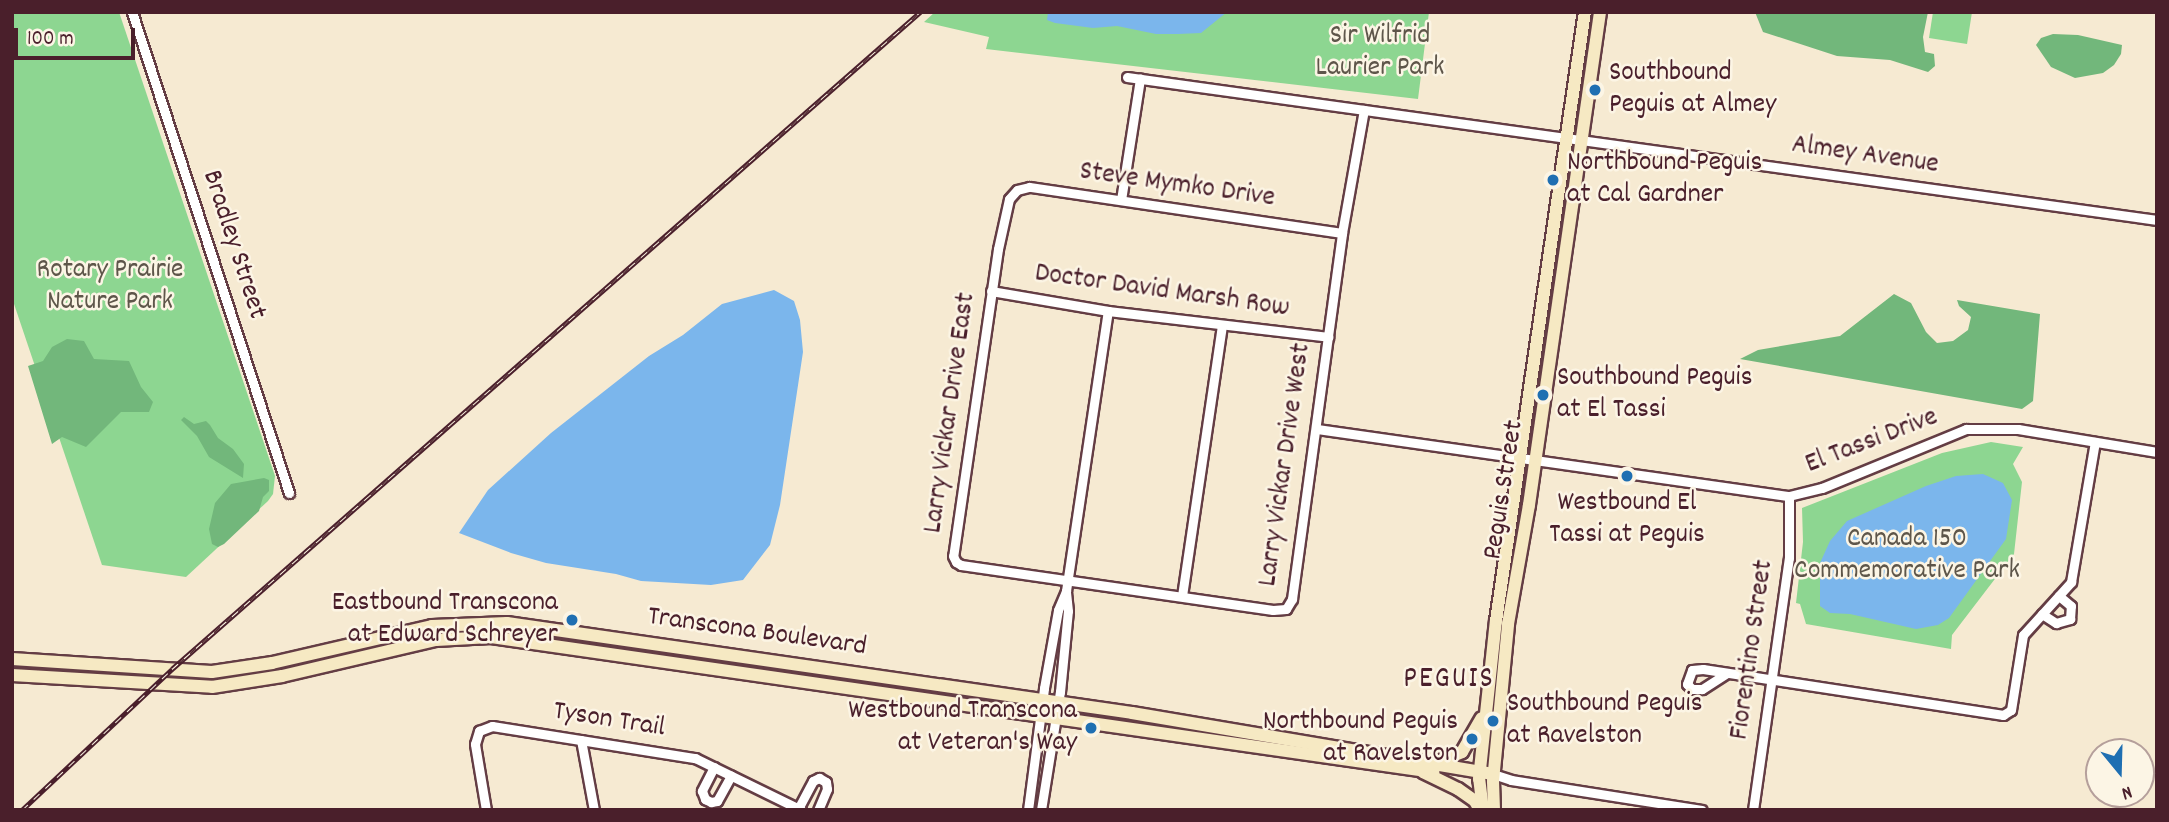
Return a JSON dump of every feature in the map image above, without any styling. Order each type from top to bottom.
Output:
[{"type":"street","name":"Bradley Street","points":[[132,12],[289,493]]},
{"type":"street","name":"Peguis Street","points":[[1481,810],[1479,776],[1485,709],[1586,12]]},
{"type":"street","name":"Peguis Street","points":[[1494,810],[1493,778],[1508,624],[1535,460],[1600,12]]},
{"type":"street","name":"Almey Avenue","points":[[1128,76],[2157,220]]},
{"type":"street","points":[[1121,200],[1140,78]]},
{"type":"street","name":"Larry Vickar Drive West","points":[[1067,586],[1182,596],[1273,610],[1286,609],[1292,599],[1342,233],[1364,110]]},
{"type":"street","name":"Steve Mymko Drive","points":[[1009,200],[1017,190],[1028,187],[1342,233]]},
{"type":"street","name":"Larry Vickar Drive East","points":[[1009,200],[991,291],[953,556],[961,565],[1067,586]]},
{"type":"street","name":"Doctor David Marsh Row","points":[[991,291],[1108,311],[1328,337]]},
{"type":"street","points":[[1041,810],[1058,702],[1068,611],[1067,586],[1108,311]]},
{"type":"street","points":[[1182,596],[1222,326]]},
{"type":"street","name":"El Tassi Drive","points":[[1317,429],[1789,496],[1822,488],[1966,429],[2018,429],[2157,452]]},
{"type":"street","points":[[1727,673],[2003,715],[2011,710],[2024,635],[2071,582],[2095,442]]},
{"type":"street","name":"Fiorentino Street","points":[[1753,810],[1789,558],[1789,496]]},
{"type":"street","points":[[1028,810],[1042,700],[1058,610],[1067,586]]},
{"type":"street","points":[[2042,614],[2056,623],[2070,619],[2071,606],[2059,596]]},
{"type":"street","name":"Transcona Boulevard","points":[[12,659],[212,672],[272,663],[432,625],[496,622],[1058,702],[1493,778]]},
{"type":"street","name":"Transcona Boulevard","points":[[12,675],[212,687],[282,676],[436,640],[491,637],[1425,767]]},
{"type":"street","points":[[1425,767],[1462,752],[1485,709]]},
{"type":"street","name":"Tyson Trail","points":[[486,810],[475,744],[480,731],[492,726],[695,758],[800,809]]},
{"type":"street","points":[[581,740],[594,810]]},
{"type":"street","points":[[714,767],[702,792],[705,799],[711,803],[717,801],[731,776]]},
{"type":"street","points":[[1425,767],[1475,801],[1481,810]]},
{"type":"street","points":[[800,809],[813,781],[818,778],[826,782],[827,789],[818,810]]},
{"type":"street","points":[[1493,778],[1702,810]]},
{"type":"green space","name":"Rotary Prairie Nature Park","points":[[12,12],[119,12],[275,476],[273,494],[268,501],[186,577],[102,565],[12,298]]},
{"type":"green space","name":"Sir Wilfrid Laurier Park","points":[[935,12],[1429,12],[1418,99],[986,49],[989,37],[924,22]]},
{"type":"green space","points":[[1755,12],[1928,12],[1923,37],[1925,52],[1934,54],[1935,66],[1928,72],[1890,60],[1837,56],[1763,32]]},
{"type":"green space","points":[[1933,12],[1972,12],[1967,44],[1929,38]]},
{"type":"green space","points":[[2053,34],[2078,35],[2122,45],[2121,54],[2114,65],[2103,73],[2075,78],[2051,67],[2036,45],[2041,38]]},
{"type":"green space","points":[[1894,294],[1911,303],[1926,332],[1937,343],[1953,341],[1968,330],[1971,317],[1959,306],[1957,300],[2040,314],[2033,401],[2022,409],[1740,359],[1758,350],[1840,336]]},
{"type":"green space","points":[[67,339],[84,341],[94,359],[129,361],[141,387],[153,402],[149,412],[121,412],[86,447],[62,437],[52,444],[28,366],[43,361],[52,347]]},
{"type":"green space","points":[[184,417],[194,424],[206,421],[210,425],[218,438],[233,449],[244,464],[243,478],[209,457],[197,436],[181,420]]},
{"type":"green space","name":"Canada 150 Commemorative Park","points":[[1991,442],[2023,447],[2013,464],[2022,482],[2014,554],[1952,635],[1951,649],[1806,624],[1800,604],[1796,603],[1803,542],[1802,508],[1942,453]]},
{"type":"green space","points":[[264,478],[269,480],[269,491],[263,497],[259,511],[224,544],[218,547],[212,544],[209,529],[215,503],[231,484]]},
{"type":"water","points":[[1048,12],[1227,12],[1201,33],[1156,34],[1117,26],[1093,28],[1055,23],[1047,20]]},
{"type":"water","points":[[774,290],[794,301],[800,320],[803,352],[780,505],[770,545],[743,580],[711,585],[641,581],[616,574],[546,563],[459,533],[488,490],[551,433],[649,356],[683,335],[722,304]]},
{"type":"water","name":"Canada 150 Commemorative Park","points":[[1983,474],[2003,483],[2012,500],[2006,539],[1949,618],[1938,625],[1916,629],[1850,614],[1830,613],[1820,606],[1820,563],[1830,541],[1847,521],[1926,486],[1956,476]]},
{"type":"railway","points":[[22,810],[172,669],[920,12]]},
{"type":"place","name":"Southbound Peguis at Almey","points":[[1595,90]]},
{"type":"place","name":"Northbound Peguis at Cal Gardner","points":[[1553,180]]},
{"type":"place","name":"Southbound Peguis at El Tassi","points":[[1543,395]]},
{"type":"place","name":"Westbound El Tassi at Peguis","points":[[1627,476]]},
{"type":"place","name":"Eastbound Transcona at Edward Schreyer","points":[[572,620]]},
{"type":"place","name":"Southbound Peguis at Ravelston","points":[[1493,721]]},
{"type":"place","name":"Westbound Transcona at Veteran's Way","points":[[1091,728]]},
{"type":"place","name":"Northbound Peguis at Ravelston","points":[[1472,739]]},
{"type":"district","name":"PEGUIS","points":[[1449,681]]}]
